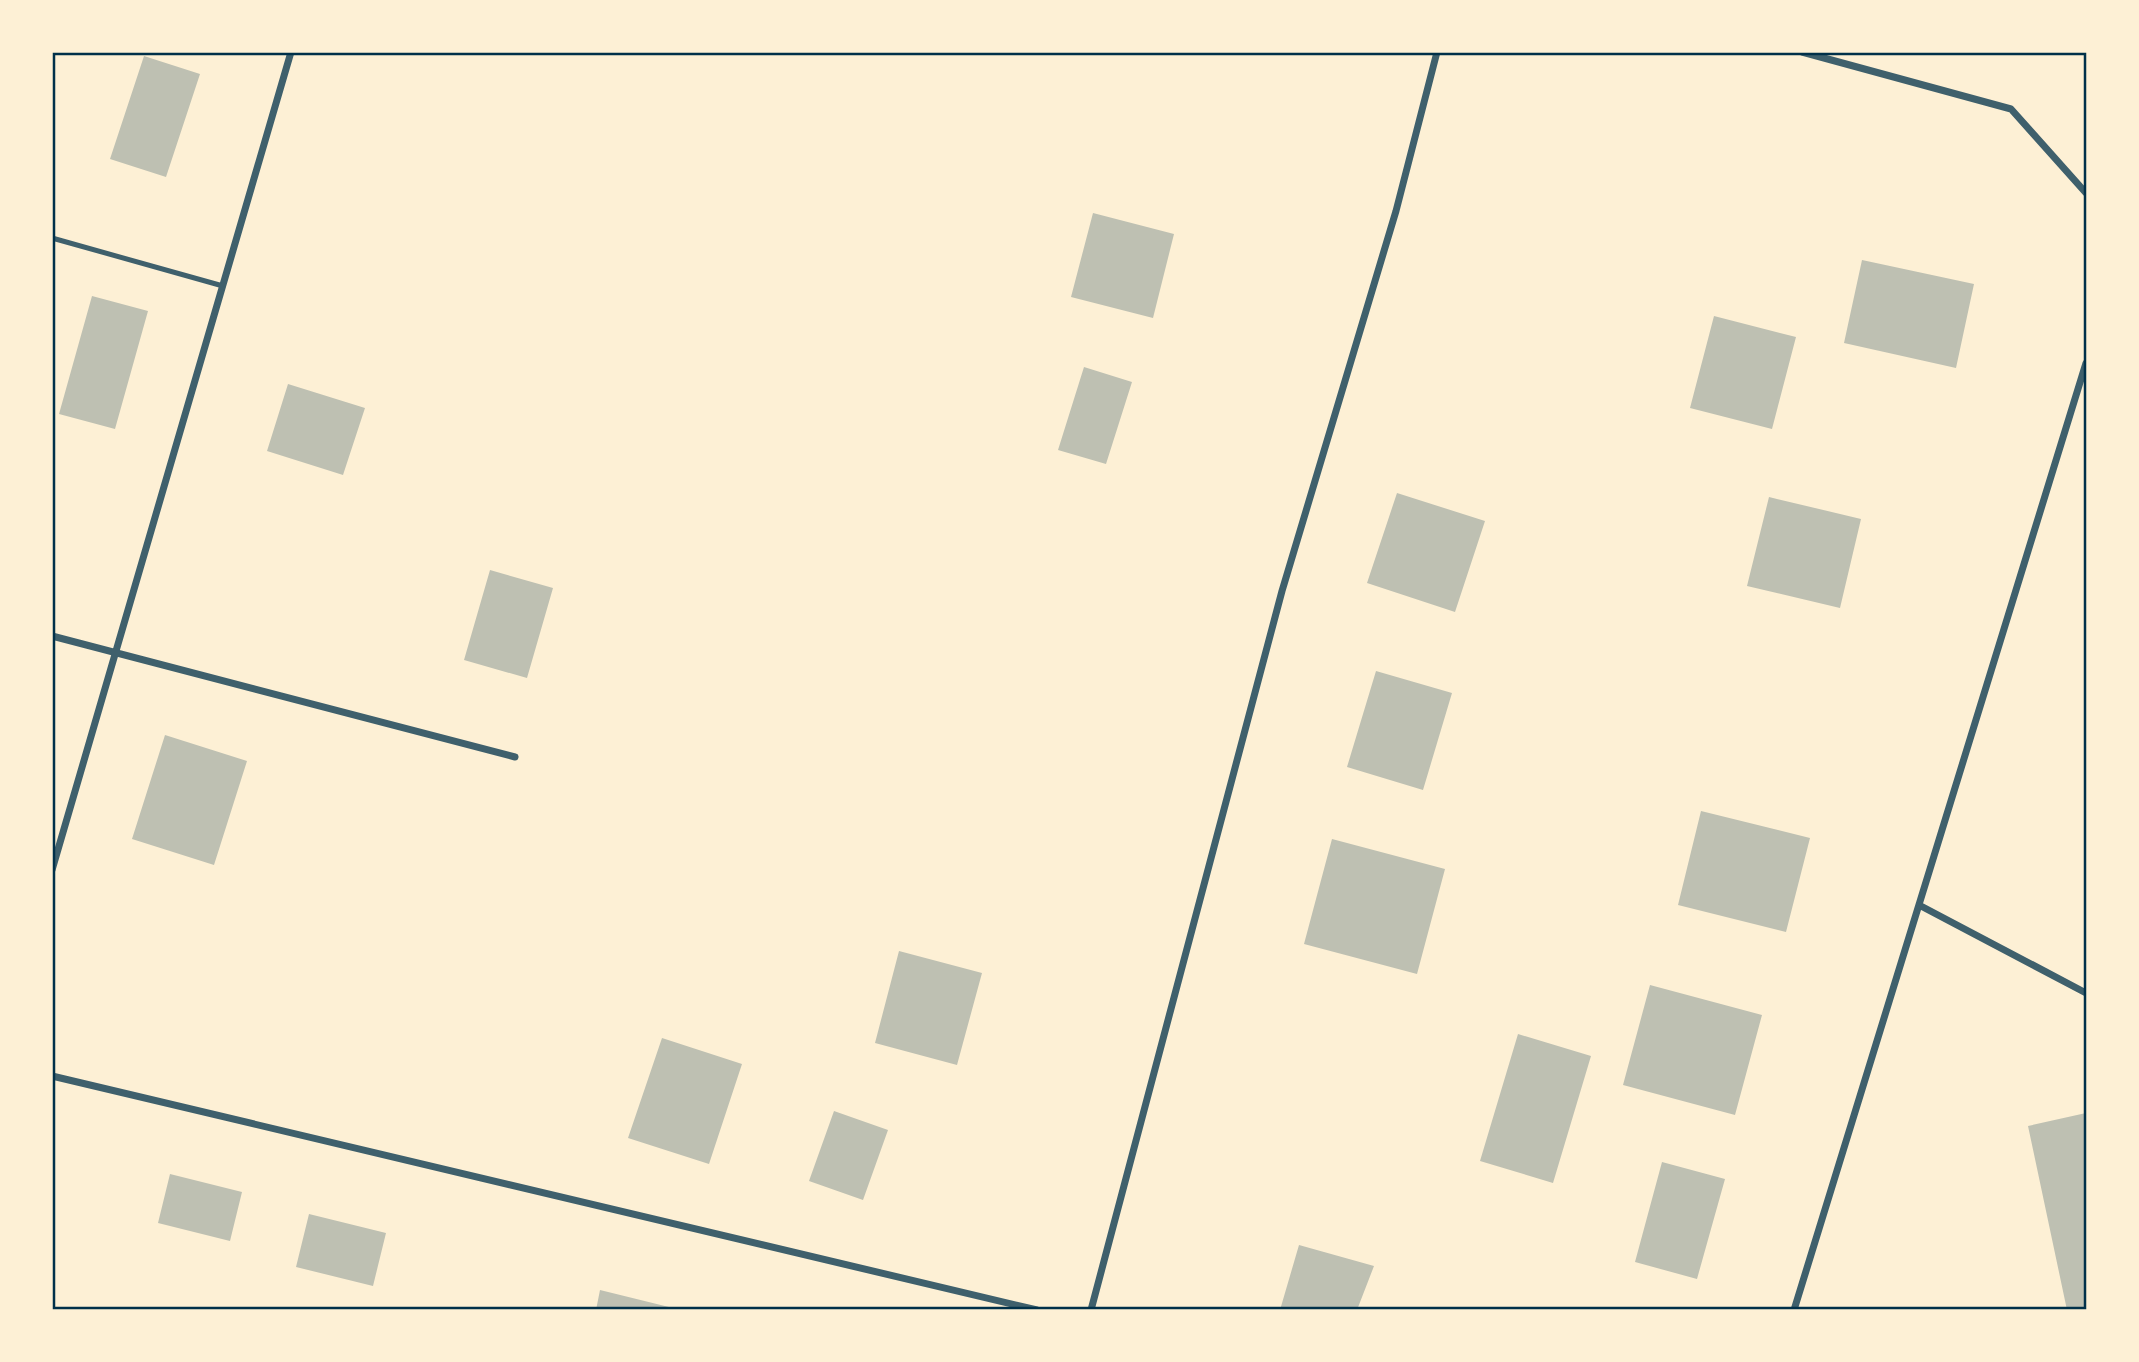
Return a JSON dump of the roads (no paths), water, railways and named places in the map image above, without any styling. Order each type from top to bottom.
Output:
[{"type":"street","points":[[52,870],[292,52]]},
{"type":"street","points":[[1091,1310],[1282,591],[1396,211],[1437,52]]},
{"type":"street","points":[[1802,52],[2011,109],[2087,193]]},
{"type":"street","points":[[1794,1310],[2087,363]]},
{"type":"street","points":[[52,635],[515,757]]},
{"type":"street","points":[[1919,905],[2087,993]]},
{"type":"street","points":[[52,1076],[1037,1310]]},
{"type":"lane","points":[[52,238],[223,286]]}]
